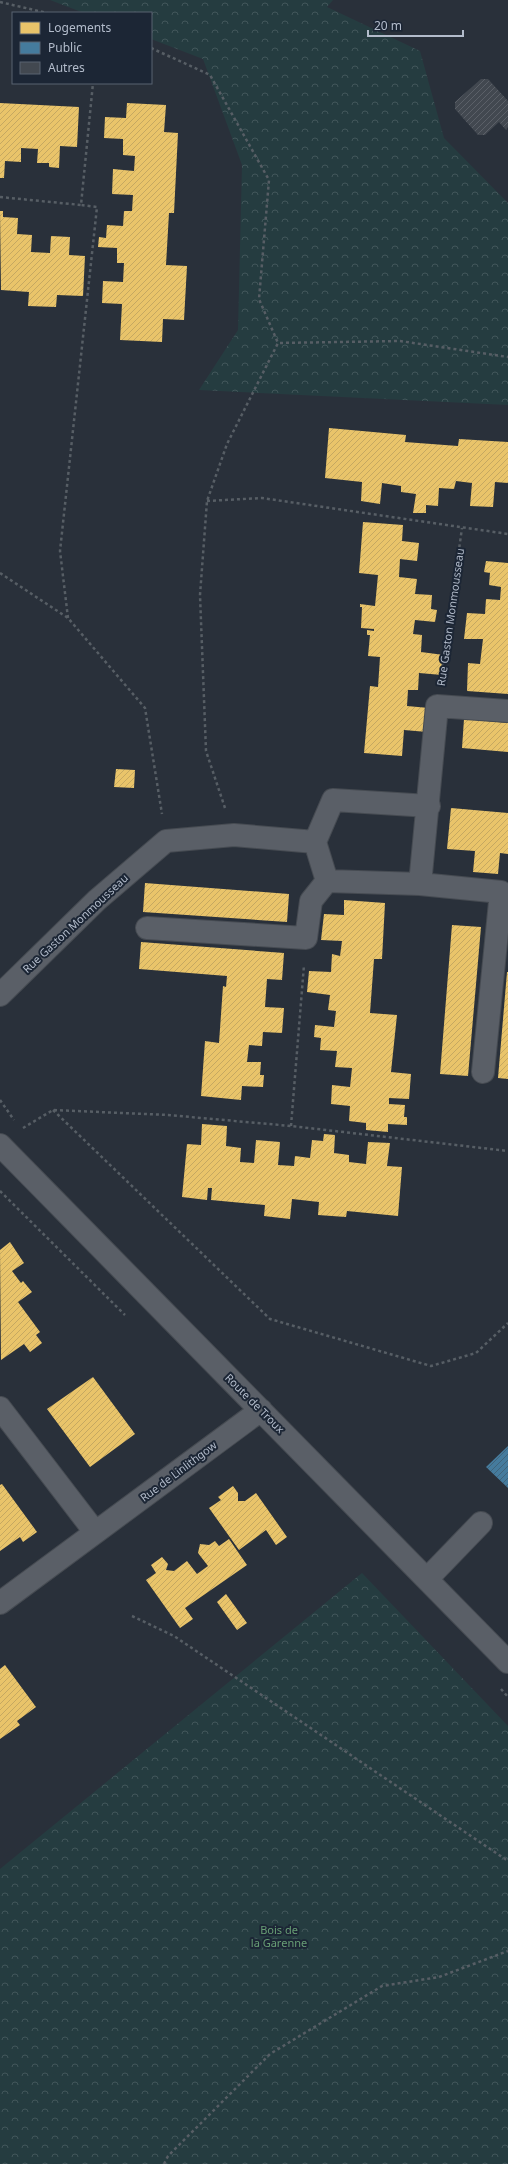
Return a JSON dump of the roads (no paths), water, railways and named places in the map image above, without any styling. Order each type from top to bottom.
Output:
[{"type":"street","points":[[420,884],[438,706],[508,711]]},
{"type":"street","points":[[327,882],[315,842],[333,800],[429,806]]},
{"type":"street","name":"Rue Gaston Monmousseau","points":[[0,995],[97,900],[166,841],[234,835],[315,842]]},
{"type":"street","points":[[327,882],[420,884],[501,892],[482,1072]]},
{"type":"street","points":[[147,928],[306,938],[311,901],[327,882]]},
{"type":"street","name":"Route de Troux","points":[[0,1145],[508,1662]]},
{"type":"street","points":[[0,1408],[95,1532]]},
{"type":"street","name":"Rue de Linlithgow","points":[[0,1603],[261,1410]]},
{"type":"street","points":[[427,1579],[481,1523]]},
{"type":"park label","name":"Bois de la Garenne","points":[[279,1935]]}]
